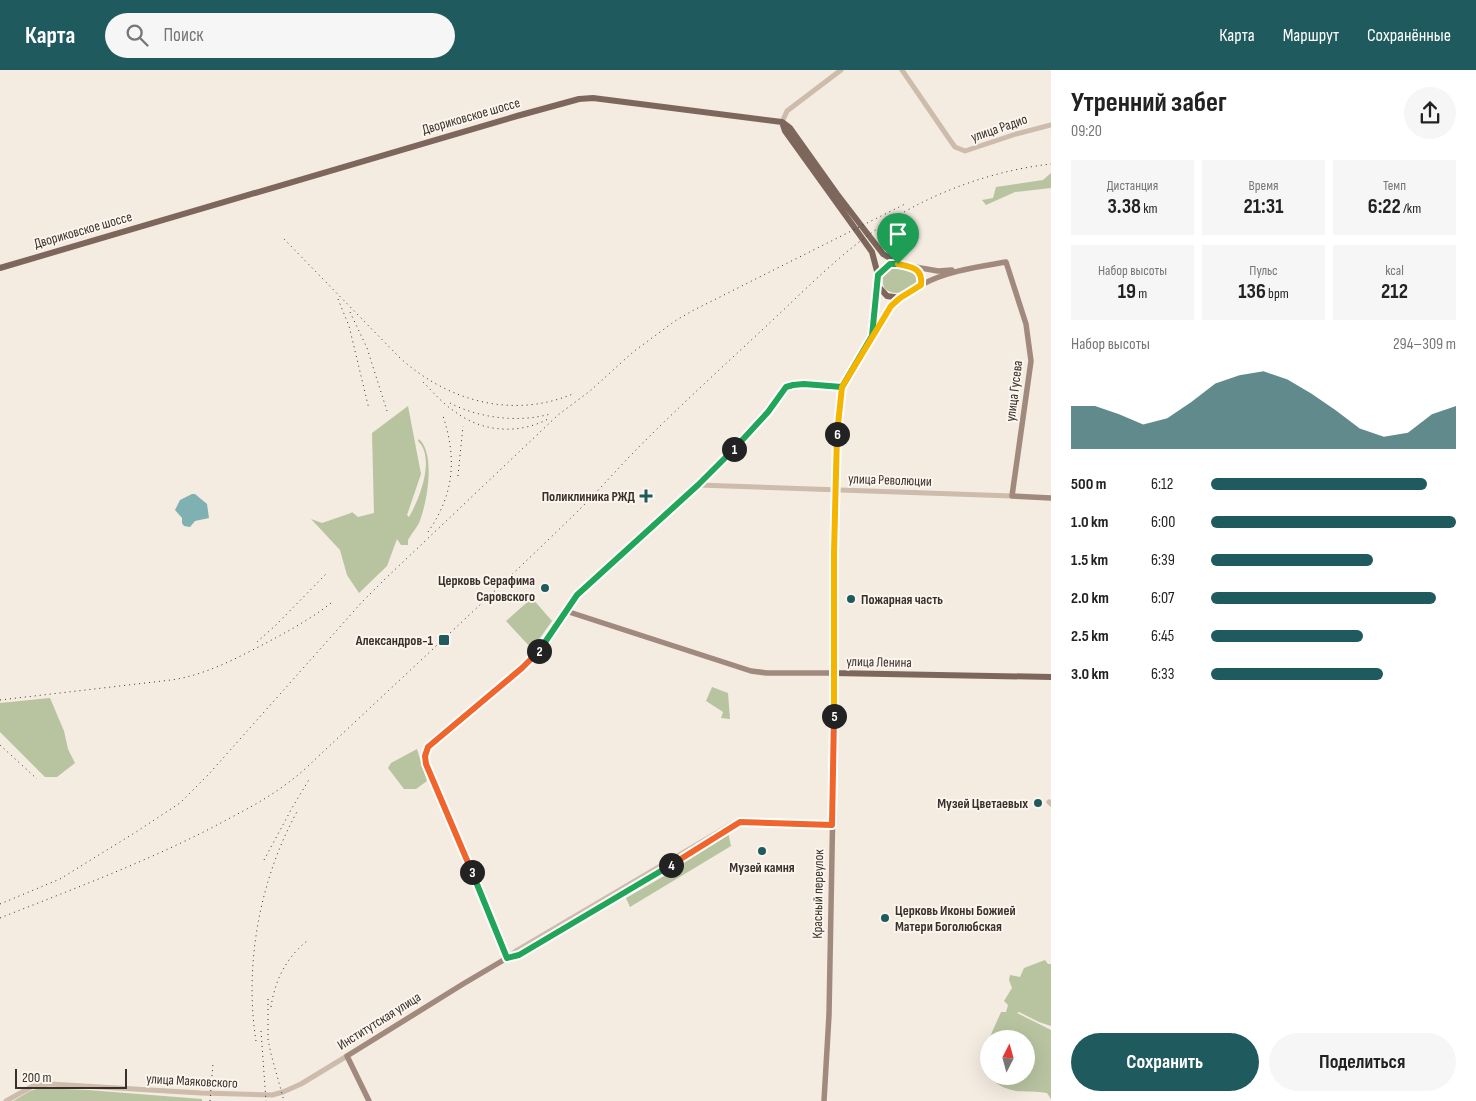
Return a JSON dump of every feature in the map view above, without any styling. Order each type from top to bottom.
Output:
[{"type":"main road","name":"Двориковское шоссе","points":[[0,268],[579,99],[603,98],[782,122]]},
{"type":"main road","points":[[782,122],[790,128],[883,254],[898,264]]},
{"type":"main road","points":[[782,122],[785,131],[872,252],[878,275],[872,336]]},
{"type":"main road","name":"улица Гусева","points":[[962,270],[1006,262],[1026,324],[1031,361],[1012,496]]},
{"type":"main road","points":[[878,275],[890,264],[938,271],[962,270]]},
{"type":"main road","points":[[915,267],[920,273],[921,285]]},
{"type":"main road","points":[[507,958],[426,764],[425,756],[428,747],[541,650],[577,595],[722,462],[762,418],[786,387],[804,384],[842,387],[884,316],[900,298],[921,285],[962,270]]},
{"type":"main road","points":[[878,286],[887,296],[900,298]]},
{"type":"main road","name":"Красный переулок","points":[[824,1101],[828,1035],[832,825],[835,490],[838,412],[842,387]]},
{"type":"main road","name":"улица Революции","points":[[1012,496],[1051,498]]},
{"type":"main road","name":"улица Ленина","points":[[566,611],[751,671],[767,673],[1051,677]]},
{"type":"main road","name":"Институтская улица","points":[[347,1056],[507,958]]},
{"type":"main road","points":[[347,1056],[369,1101]]},
{"type":"street","points":[[782,122],[787,111],[841,70]]},
{"type":"street","name":"улица Радио","points":[[902,70],[955,147],[965,151],[973,150],[1016,134],[1051,125]]},
{"type":"street","name":"улица Революции","points":[[698,485],[1012,496]]},
{"type":"street","name":"Институтская улица","points":[[507,958],[732,824],[740,822],[832,825]]},
{"type":"street","name":"Институтская улица","points":[[260,1095],[283,1092],[347,1056]]},
{"type":"street","name":"улица Маяковского","points":[[6,1101],[33,1086],[50,1084],[260,1095]]},
{"type":"green space","points":[[1051,173],[1051,188],[1015,192],[986,205],[982,200],[993,198],[996,187],[1043,180]]},
{"type":"green space","points":[[898,266],[913,271],[918,279],[904,292],[894,293],[885,289],[883,277],[887,271]]},
{"type":"green space","points":[[408,406],[421,474],[407,515],[409,517],[413,510],[421,490],[426,468],[426,458],[423,448],[418,441],[419,439],[424,446],[429,467],[425,504],[418,525],[408,540],[408,545],[401,545],[397,539],[387,566],[359,593],[347,575],[340,550],[311,519],[322,523],[352,512],[358,517],[374,513],[372,433]]},
{"type":"green space","points":[[532,598],[552,621],[532,649],[506,621]]},
{"type":"green space","points":[[712,687],[728,693],[730,719],[721,718],[723,712],[706,701]]},
{"type":"green space","points":[[50,698],[64,731],[68,749],[75,763],[57,777],[45,777],[0,732],[0,703]]},
{"type":"green space","points":[[417,749],[427,781],[416,789],[404,789],[388,768],[391,763]]},
{"type":"green space","points":[[728,832],[731,846],[630,907],[626,898],[664,876],[664,871]]},
{"type":"green space","points":[[1045,960],[1048,964],[1051,964],[1051,1026],[1019,1012],[1017,1013],[1051,1030],[1051,1099],[1047,1093],[1016,1091],[999,1085],[1035,1085],[1035,1030],[993,1030],[1001,1012],[1006,1012],[1008,1005],[1004,1001],[1012,988],[1009,980],[1010,975],[1020,977],[1024,968]]},
{"type":"green space","points":[[40,1088],[202,1099],[202,1101],[13,1101],[30,1091]]},
{"type":"water","points":[[195,494],[207,504],[209,518],[195,521],[190,527],[184,526],[182,518],[175,510],[180,500]]},
{"type":"railway","points":[[0,918],[174,846],[240,813],[279,789],[306,768],[512,574],[580,509],[678,408],[844,254],[894,218],[936,196],[1004,172],[1051,164]]},
{"type":"railway","points":[[0,904],[60,879],[180,803],[208,775],[362,602],[384,580],[558,415],[590,391],[633,352],[692,311],[907,203]]},
{"type":"railway","points":[[284,239],[399,357],[438,385],[459,395],[482,402],[505,405],[528,405],[552,401],[575,393]]},
{"type":"railway","points":[[338,299],[349,326],[369,409]]},
{"type":"railway","points":[[350,312],[367,348],[387,411]]},
{"type":"railway","points":[[423,382],[454,411],[465,418],[488,427],[512,429],[536,424],[548,419]]},
{"type":"railway","points":[[450,403],[473,412],[499,417],[525,418],[550,414]]},
{"type":"railway","points":[[428,532],[444,503],[451,474],[450,445],[442,413]]},
{"type":"railway","points":[[458,476],[463,426]]},
{"type":"railway","points":[[257,642],[326,574]]},
{"type":"railway","points":[[0,700],[184,678],[245,654],[292,629],[331,603]]},
{"type":"railway","points":[[0,745],[37,779]]},
{"type":"railway","points":[[264,860],[310,778]]},
{"type":"railway","points":[[256,1041],[252,982],[258,922],[274,864],[298,810]]},
{"type":"railway","points":[[271,1007],[275,988],[287,962],[307,941]]},
{"type":"railway","points":[[268,999],[268,1039],[284,1101]]},
{"type":"railway","points":[[261,1031],[266,1101]]},
{"type":"railway","points":[[210,1101],[213,1063]]},
{"type":"place","name":"Поликлиника РЖД","points":[[646,496]]},
{"type":"place","name":"Церковь Серафима Саровского","points":[[545,588]]},
{"type":"place","name":"Пожарная часть","points":[[851,599]]},
{"type":"place","name":"Александров-1","points":[[444,640]]},
{"type":"place","name":"Музей Цветаевых","points":[[1038,803]]},
{"type":"place","name":"Музей камня","points":[[762,851]]},
{"type":"place","name":"Церковь Иконы Божией Матери Боголюбская","points":[[885,918]]},
{"type":"route","points":[[898,264],[890,264],[878,275],[872,336],[842,387],[804,384],[786,387],[768,412],[722,462],[577,595],[541,650],[428,747],[425,756],[426,764],[507,958],[519,955],[740,822],[832,825],[834,553],[838,412],[842,387],[884,316],[900,298],[921,285],[920,273],[915,267],[898,264]]}]
